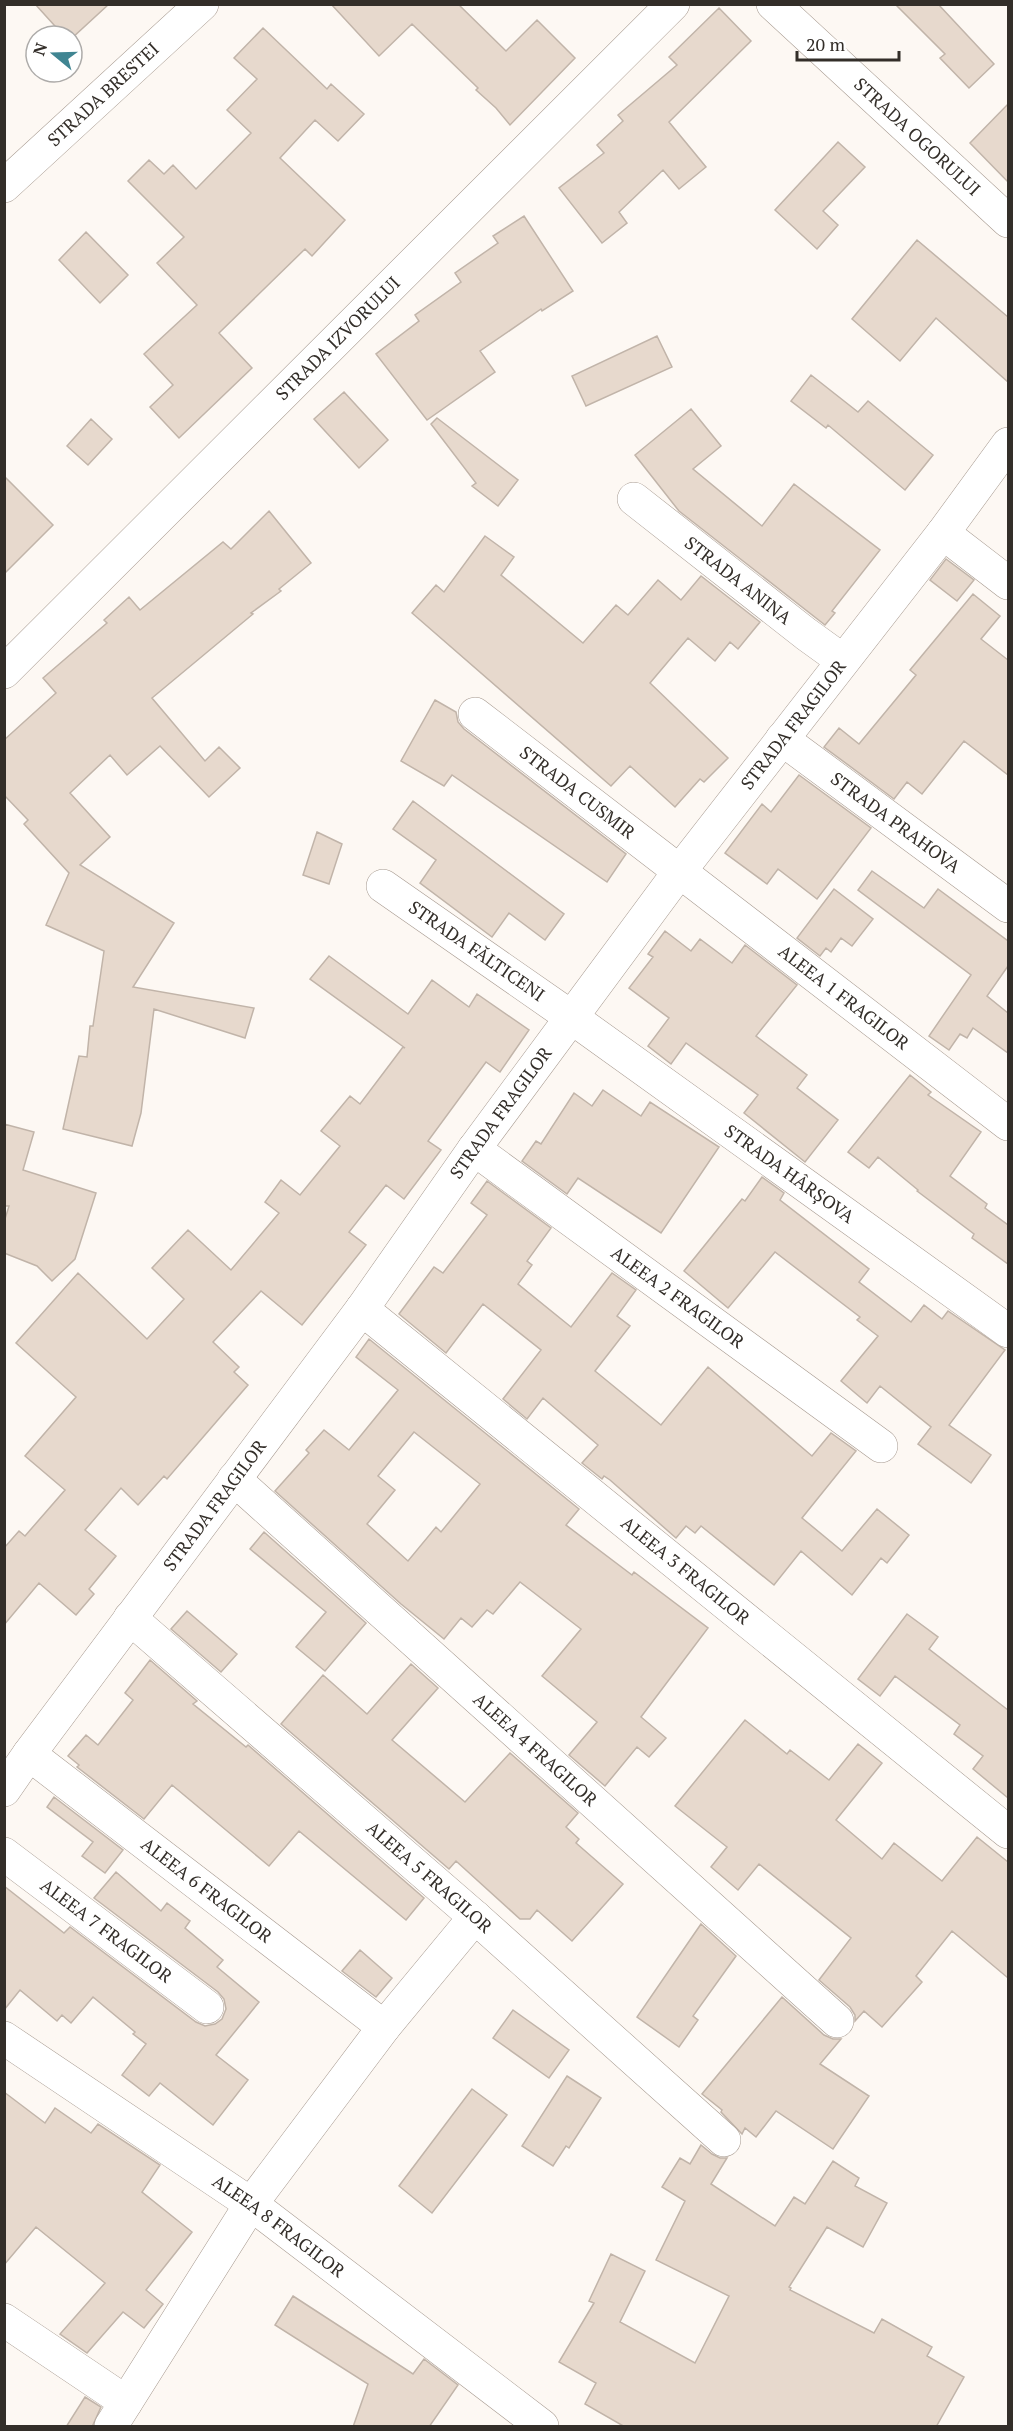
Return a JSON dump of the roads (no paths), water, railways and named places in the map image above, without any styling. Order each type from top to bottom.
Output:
[{"type":"street","name":"STRADA BRESTEI","points":[[7,178],[202,4]]},
{"type":"street","name":"STRADA IZVORULUI","points":[[4,672],[673,4]]},
{"type":"street","name":"STRADA OGORULUI","points":[[773,4],[1008,221]]},
{"type":"street","name":"STRADA FRAGILOR","points":[[4,1790],[28,1754],[362,1309],[474,1149],[679,872],[943,533],[1008,444]]},
{"type":"street","name":"STRADA ANINA","points":[[634,499],[842,660]]},
{"type":"street","points":[[943,533],[1008,583]]},
{"type":"street","name":"STRADA CUSMIR","points":[[476,714],[679,872]]},
{"type":"street","name":"STRADA PRAHOVA","points":[[782,739],[1008,906]]},
{"type":"street","name":"ALEEA 1 FRAGILOR","points":[[679,872],[1008,1124]]},
{"type":"street","name":"STRADA FĂLTICENI","points":[[383,886],[571,1017]]},
{"type":"street","name":"STRADA HÂRȘOVA","points":[[571,1017],[1008,1330]]},
{"type":"street","name":"ALEEA 2 FRAGILOR","points":[[474,1149],[881,1446]]},
{"type":"street","name":"ALEEA 3 FRAGILOR","points":[[362,1309],[1008,1832]]},
{"type":"street","name":"ALEEA 4 FRAGILOR","points":[[234,1479],[837,2021]]},
{"type":"street","name":"ALEEA 5 FRAGILOR","points":[[130,1618],[475,1917],[724,2140]]},
{"type":"street","name":"ALEEA 6 FRAGILOR","points":[[28,1754],[384,2027]]},
{"type":"street","name":"ALEEA 7 FRAGILOR","points":[[4,1854],[207,2007]]},
{"type":"street","points":[[4,2320],[118,2414],[251,2204],[384,2027],[475,1917]]},
{"type":"street","name":"ALEEA 8 FRAGILOR","points":[[4,2038],[251,2204],[542,2427]]}]
